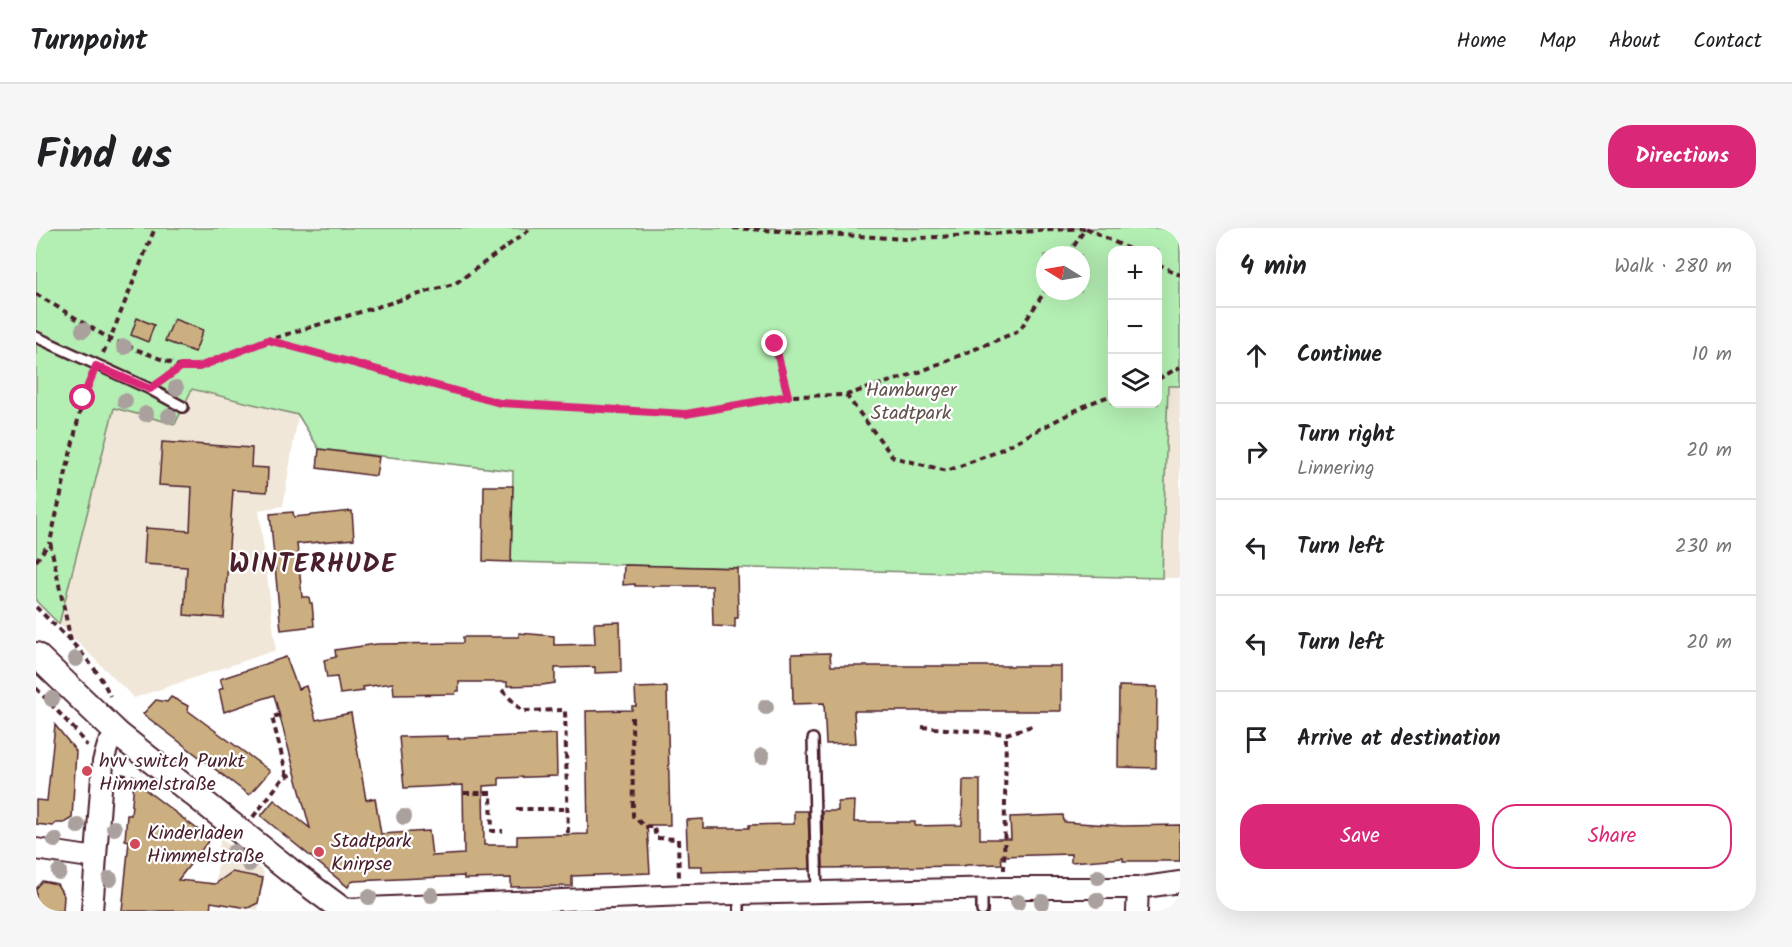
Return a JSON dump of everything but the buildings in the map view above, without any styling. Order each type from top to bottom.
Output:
[{"type":"street","points":[[36,655],[118,734],[343,910],[679,895],[739,902],[817,894],[1004,888],[1138,888],[1180,882]]},
{"type":"street","points":[[92,911],[103,762],[108,745],[118,734]]},
{"type":"street","points":[[36,849],[96,858]]},
{"type":"street","points":[[1137,911],[1138,888]]},
{"type":"lane","points":[[36,337],[150,389],[183,407]]},
{"type":"lane","points":[[813,739],[817,894]]},
{"type":"lane","points":[[982,889],[982,911]]},
{"type":"path","points":[[36,561],[50,542],[83,398],[110,339],[155,228]]},
{"type":"path","points":[[36,294],[110,339],[181,367],[199,367],[268,340],[456,283],[532,228]]},
{"type":"path","points":[[733,228],[905,238],[1086,228],[1123,246]]},
{"type":"path","points":[[1074,246],[1086,228]]},
{"type":"path","points":[[1162,266],[1180,274]]},
{"type":"path","points":[[268,340],[500,403],[686,414],[788,396],[846,395],[917,373],[1019,331],[1039,300]]},
{"type":"path","points":[[775,344],[788,396]]},
{"type":"path","points":[[150,389],[181,367]]},
{"type":"path","points":[[1162,377],[1180,367]]},
{"type":"path","points":[[846,395],[893,457],[947,471],[994,453],[1088,404],[1108,397]]},
{"type":"path","points":[[50,542],[70,641]]},
{"type":"path","points":[[36,688],[82,737],[90,752]]},
{"type":"path","points":[[502,690],[522,711],[565,710],[568,835]]},
{"type":"path","points":[[279,715],[272,717],[287,776]]},
{"type":"path","points":[[632,717],[633,816],[645,827],[654,827],[656,838],[678,839],[679,895]]},
{"type":"path","points":[[922,727],[1006,734],[1032,726]]},
{"type":"path","points":[[1004,888],[1006,734]]},
{"type":"path","points":[[249,822],[284,777],[296,774]]},
{"type":"path","points":[[464,793],[491,793],[492,831],[503,831]]},
{"type":"path","points":[[516,809],[567,808]]},
{"type":"shaded area","points":[[1168,386],[1180,386],[1180,578],[1162,578]]},
{"type":"shaded area","points":[[191,389],[298,415],[283,506],[259,510],[276,650],[134,698],[59,624],[115,407],[175,424]]},
{"type":"shaded area","points":[[220,838],[264,872],[258,910],[214,904]]},
{"type":"green space","name":"Hamburger Stadtpark","points":[[36,228],[1180,228],[1180,386],[1168,386],[1162,578],[511,562],[513,471],[319,449],[298,415],[192,389],[175,424],[114,408],[59,624],[36,601]]},
{"type":"place","name":"hvv switch Punkt Himmelstraße","points":[[87,771]]},
{"type":"place","name":"Kinderladen Himmelstraße","points":[[135,844]]},
{"type":"place","name":"Stadtpark Knirpse","points":[[319,852]]},
{"type":"district","name":"WINTERHUDE","points":[[313,563]]},
{"type":"route","points":[[83,398],[96,366],[150,389],[181,367],[199,367],[268,340],[500,403],[686,414],[788,396],[775,344]]}]
